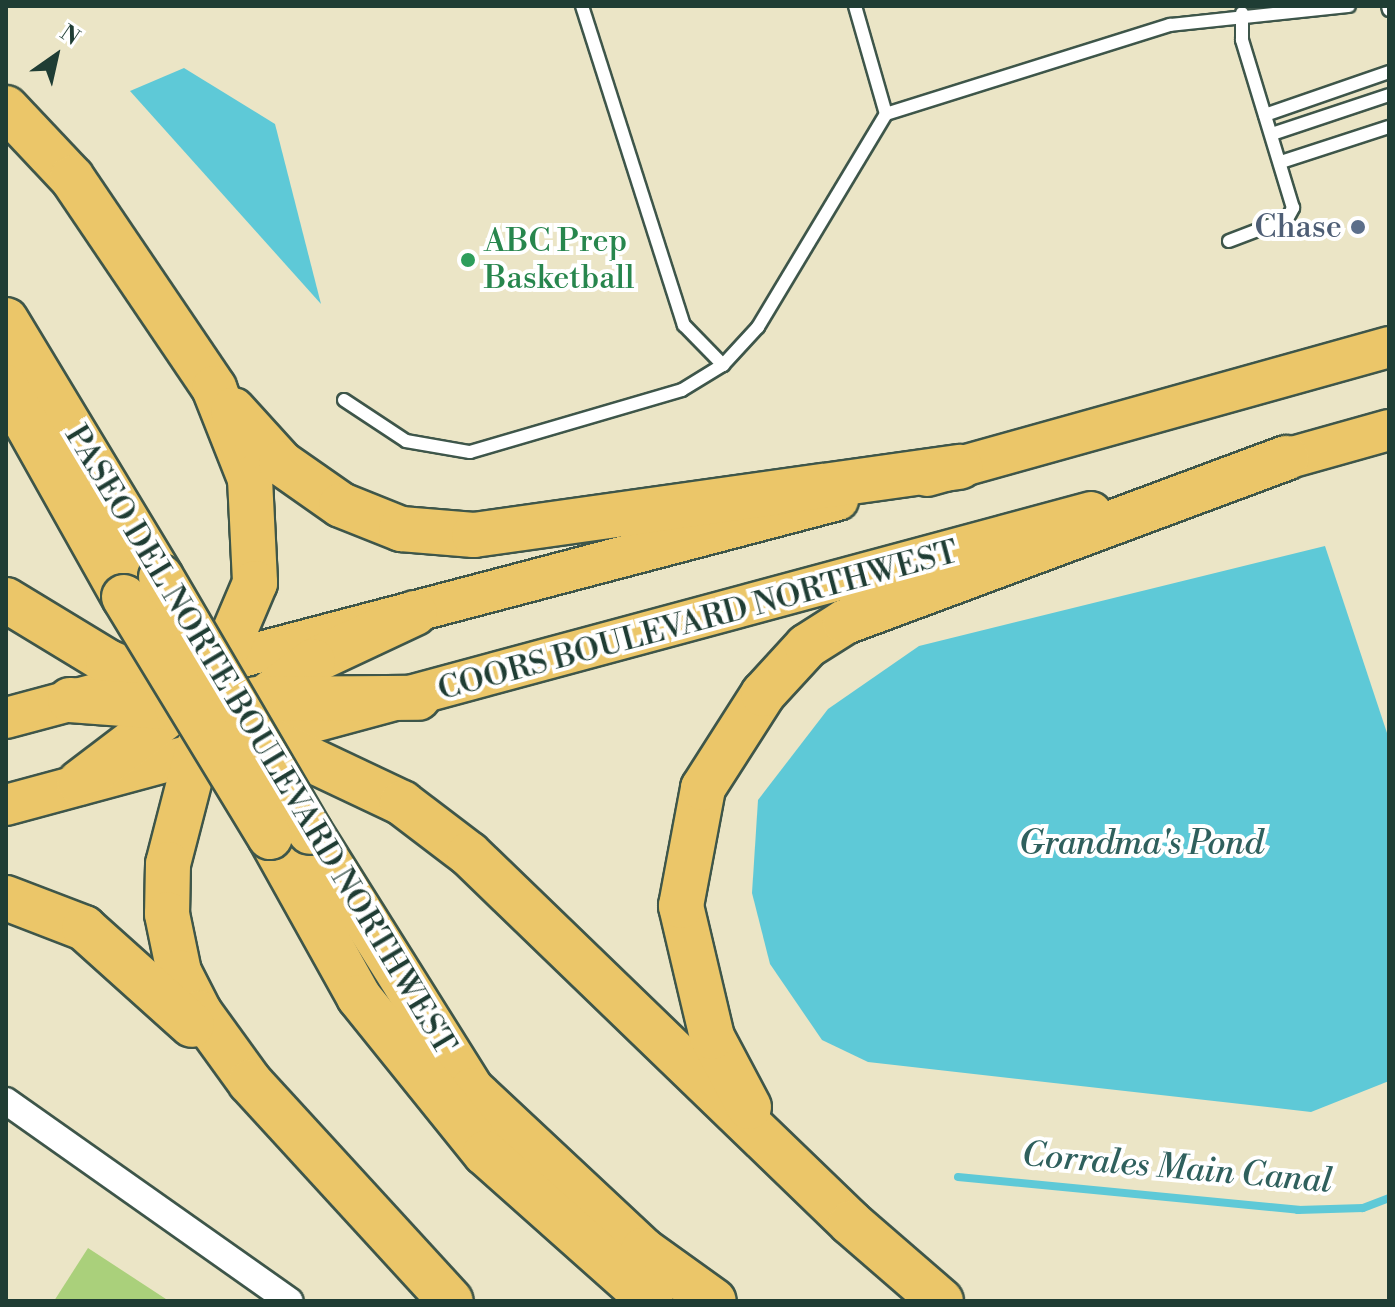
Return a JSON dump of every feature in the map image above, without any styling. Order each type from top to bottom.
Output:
[{"type":"highway","points":[[6,108],[72,178],[214,388],[281,463],[341,505],[401,529],[474,535],[960,467]]},
{"type":"highway","name":"PASEO DEL NORTE BOULEVARD NORTHWEST","points":[[6,320],[142,587]]},
{"type":"highway","name":"PASEO DEL NORTE BOULEVARD NORTHWEST","points":[[6,387],[142,587],[290,835],[472,1090],[643,1250],[714,1301]]},
{"type":"highway","points":[[79,783],[172,695],[221,663],[255,583],[250,479],[214,388]]},
{"type":"highway","points":[[770,1144],[712,1037],[681,906],[703,788],[731,736],[807,646],[845,622],[1287,458]]},
{"type":"highway","points":[[6,600],[172,695],[251,718],[402,803],[469,854],[770,1144],[941,1301]]},
{"type":"highway","points":[[250,1082],[179,972],[167,914],[168,864],[198,748],[251,718],[313,661],[415,613]]},
{"type":"highway","points":[[70,700],[172,695]]},
{"type":"highway","points":[[251,718],[418,698]]},
{"type":"highway","name":"PASEO DEL NORTE BOULEVARD NORTHWEST","points":[[290,835],[359,997],[485,1153],[651,1301]]},
{"type":"highway","points":[[6,898],[84,928],[250,1082],[451,1301]]},
{"type":"main road","points":[[221,663],[960,467],[1389,347]]},
{"type":"main road","name":"COORS BOULEVARD NORTHWEST","points":[[418,698],[1389,430]]},
{"type":"main road","points":[[6,718],[70,700]]},
{"type":"main road","points":[[6,805],[198,748]]},
{"type":"street","points":[[6,1101],[289,1301]]},
{"type":"lane","points":[[582,6],[684,325],[723,365]]},
{"type":"lane","points":[[855,6],[886,114]]},
{"type":"lane","points":[[344,400],[406,441],[470,452],[682,390],[723,365],[758,327],[886,114],[1170,25],[1242,13],[1349,6]]},
{"type":"lane","points":[[1229,241],[1287,219],[1293,198],[1242,40],[1242,13]]},
{"type":"lane","points":[[1265,115],[1389,72]]},
{"type":"lane","points":[[1272,134],[1389,95]]},
{"type":"lane","points":[[1281,162],[1389,127]]},
{"type":"green space","points":[[88,1248],[169,1301],[54,1301]]},
{"type":"water","points":[[184,68],[275,124],[321,304],[130,91]]},
{"type":"water","name":"Grandma's Pond","points":[[1325,546],[1389,739],[1389,1081],[1311,1112],[868,1062],[822,1040],[770,964],[752,893],[758,800],[828,709],[919,646]]},
{"type":"waterway","name":"Corrales Main Canal","points":[[958,1177],[1298,1210],[1363,1208],[1389,1198]]},
{"type":"place","name":"Chase","points":[[1358,227]]},
{"type":"place","name":"ABC Prep Basketball","points":[[468,260]]}]
